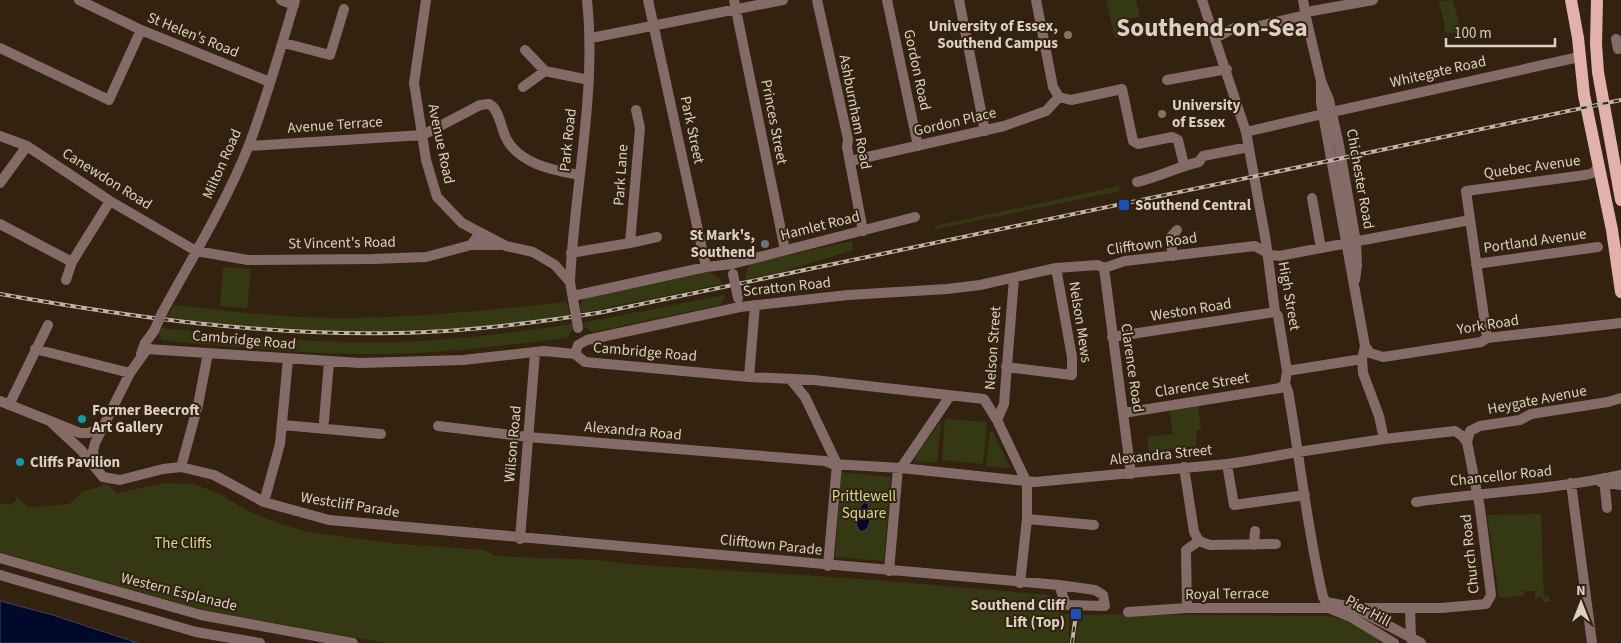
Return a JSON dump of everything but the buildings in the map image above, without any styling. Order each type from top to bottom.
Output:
[{"type":"main road","points":[[1571,0],[1578,38],[1583,88],[1621,292]]},
{"type":"main road","points":[[1597,0],[1596,44],[1621,200]]},
{"type":"street","name":"St Helen's Road","points":[[79,0],[141,30],[270,82]]},
{"type":"street","points":[[281,0],[294,3]]},
{"type":"street","name":"Avenue Road","points":[[426,0],[414,83],[426,160],[437,197],[462,223],[506,246],[533,252],[559,262],[571,255]]},
{"type":"street","name":"Park Road","points":[[570,282],[571,255],[589,80],[591,38],[587,0]]},
{"type":"street","name":"Park Street","points":[[648,0],[706,267]]},
{"type":"street","points":[[591,38],[654,26],[735,4],[783,0]]},
{"type":"street","name":"Ashburnham Road","points":[[817,0],[848,140],[863,231]]},
{"type":"street","name":"Gordon Road","points":[[887,0],[918,146]]},
{"type":"street","points":[[959,0],[985,131]]},
{"type":"street","points":[[1036,0],[1053,87],[1059,96],[1071,100],[1122,88],[1132,141],[1138,144],[1172,137],[1178,140],[1184,166]]},
{"type":"street","name":"High Street","points":[[1202,0],[1218,35],[1246,132],[1265,239],[1275,312],[1278,316],[1287,371],[1285,384],[1314,540],[1321,591],[1326,605]]},
{"type":"street","name":"Chichester Road","points":[[1303,0],[1308,13],[1351,243],[1355,284],[1365,346],[1362,359],[1364,377],[1379,416],[1384,439]]},
{"type":"street","name":"Chichester Road","points":[[1308,13],[1310,0]]},
{"type":"street","points":[[1218,35],[1228,37],[1236,35],[1239,30],[1308,13],[1373,0]]},
{"type":"street","name":"Milton Road","points":[[98,472],[93,451],[130,373],[141,355],[144,343],[154,331],[248,146],[284,43],[294,3]]},
{"type":"street","name":"Princes Street","points":[[735,4],[785,250]]},
{"type":"street","points":[[284,43],[330,55],[344,9]]},
{"type":"street","points":[[0,48],[109,100],[141,30]]},
{"type":"street","points":[[525,50],[545,70],[589,80]]},
{"type":"street","name":"Whitegate Road","points":[[1246,132],[1580,57]]},
{"type":"street","points":[[1167,80],[1227,69]]},
{"type":"street","points":[[523,87],[545,70]]},
{"type":"street","name":"Gordon Place","points":[[850,161],[985,131],[1046,111],[1059,96]]},
{"type":"street","points":[[423,135],[480,105],[489,104],[495,109],[506,139],[517,152],[533,162],[579,174]]},
{"type":"street","name":"Park Lane","points":[[630,243],[640,128],[636,110]]},
{"type":"street","name":"Avenue Terrace","points":[[248,146],[423,135]]},
{"type":"street","name":"Canewdon Road","points":[[0,136],[27,146],[110,201],[196,251]]},
{"type":"street","points":[[0,183],[27,146]]},
{"type":"street","points":[[1137,182],[1157,178],[1184,166],[1199,162],[1204,156],[1249,147]]},
{"type":"street","name":"Quebec Avenue","points":[[1470,220],[1466,191],[1585,175],[1592,173],[1599,167]]},
{"type":"street","points":[[1312,198],[1321,248]]},
{"type":"street","points":[[66,280],[72,262],[110,201]]},
{"type":"street","name":"Hamlet Road","points":[[573,297],[706,267],[732,269],[785,250],[915,218]]},
{"type":"street","points":[[1470,220],[1487,338]]},
{"type":"street","name":"Clifftown Road","points":[[1014,278],[1056,268],[1098,265],[1104,268],[1125,261],[1255,246],[1279,256],[1470,220]]},
{"type":"street","points":[[0,224],[72,262]]},
{"type":"street","points":[[1173,256],[1170,238],[1176,230]]},
{"type":"street","points":[[471,245],[480,232]]},
{"type":"street","points":[[571,255],[657,237]]},
{"type":"street","points":[[1254,240],[1265,239]]},
{"type":"street","name":"St Vincent's Road","points":[[196,251],[248,260],[373,259],[426,257],[471,245],[506,246]]},
{"type":"street","name":"Portland Avenue","points":[[1476,264],[1598,247]]},
{"type":"street","name":"Avenue Road","points":[[546,258],[570,282]]},
{"type":"street","name":"Nelson Mews","points":[[1006,367],[1072,375],[1072,357],[1056,268]]},
{"type":"street","name":"Clarence Road","points":[[1104,268],[1130,474]]},
{"type":"street","points":[[732,269],[739,302]]},
{"type":"street","name":"Scratton Road","points":[[581,342],[739,302],[755,305],[848,295],[947,290],[980,286],[1014,278]]},
{"type":"street","name":"Nelson Street","points":[[997,420],[1004,404],[1014,278]]},
{"type":"street","points":[[570,282],[581,342],[575,354]]},
{"type":"street","points":[[749,377],[755,305]]},
{"type":"street","name":"Weston Road","points":[[1112,337],[1275,312]]},
{"type":"street","name":"York Road","points":[[1365,346],[1373,354],[1383,357],[1481,342],[1487,338],[1621,323]]},
{"type":"street","points":[[48,325],[5,403],[80,433],[88,433],[103,428]]},
{"type":"street","points":[[154,331],[154,341],[160,349]]},
{"type":"street","points":[[35,349],[130,373]]},
{"type":"street","points":[[141,355],[146,349],[160,349]]},
{"type":"street","name":"Cambridge Road","points":[[160,349],[329,362],[426,362],[544,351],[575,354],[586,362],[749,377],[814,380],[980,398],[987,401],[997,420]]},
{"type":"street","name":"Wilson Road","points":[[520,539],[535,352]]},
{"type":"street","points":[[181,467],[198,405],[208,353]]},
{"type":"street","points":[[264,502],[280,444],[288,359]]},
{"type":"street","points":[[1287,371],[1362,359]]},
{"type":"street","points":[[324,421],[329,362]]},
{"type":"street","points":[[791,380],[805,398],[831,460],[828,566]]},
{"type":"street","points":[[805,398],[809,388],[820,382]]},
{"type":"street","name":"Clarence Street","points":[[1123,413],[1280,388],[1285,384]]},
{"type":"street","points":[[889,571],[900,468],[950,396]]},
{"type":"street","name":"Heygate Avenue","points":[[1467,442],[1470,431],[1480,426],[1520,420],[1531,414],[1608,402],[1621,398]]},
{"type":"street","points":[[997,420],[1027,481],[1027,519],[1020,583]]},
{"type":"street","points":[[51,422],[81,450],[98,472]]},
{"type":"street","points":[[283,425],[381,434]]},
{"type":"street","name":"Alexandra Road","points":[[438,426],[528,437],[831,460],[1027,481]]},
{"type":"street","points":[[1298,452],[1455,431],[1467,442]]},
{"type":"street","name":"Church Road","points":[[1357,608],[1482,605],[1490,600],[1484,532],[1467,442]]},
{"type":"street","name":"Alexandra Street","points":[[1027,481],[1061,480],[1227,464],[1298,452]]},
{"type":"street","points":[[1227,464],[1234,505],[1305,495]]},
{"type":"street","name":"Westcliff Parade","points":[[98,472],[103,476],[120,480],[163,469],[181,467],[214,476],[264,502],[291,511],[330,520],[520,539]]},
{"type":"street","points":[[1184,467],[1194,532],[1198,541],[1210,545],[1276,544]]},
{"type":"street","name":"Chancellor Road","points":[[1604,481],[1621,475]]},
{"type":"street","name":"Chancellor Road","points":[[1416,502],[1477,493],[1502,493],[1589,481],[1604,481],[1621,485]]},
{"type":"street","points":[[1604,481],[1607,508]]},
{"type":"street","points":[[1571,483],[1595,626],[1592,643]]},
{"type":"street","points":[[1027,519],[1094,525]]},
{"type":"street","points":[[1254,545],[1255,531]]},
{"type":"street","name":"Clifftown Parade","points":[[520,539],[1060,585]]},
{"type":"street","points":[[1187,608],[1186,550],[1198,541]]},
{"type":"street","name":"Western Esplanade","points":[[0,558],[201,615],[353,643]]},
{"type":"street","points":[[0,575],[196,632],[260,643]]},
{"type":"street","points":[[1326,605],[1357,608],[1416,641]]},
{"type":"street","name":"Royal Terrace","points":[[1128,612],[1187,608],[1326,605]]},
{"type":"street","name":"Pier Hill","points":[[1326,605],[1351,617],[1394,643]]},
{"type":"street","points":[[1410,608],[1416,641]]},
{"type":"green space","points":[[1106,0],[1136,0],[1140,17],[1124,19],[1127,36],[1115,38]]},
{"type":"green space","points":[[1453,0],[1461,30],[1451,33],[1444,31],[1445,24],[1438,1]]},
{"type":"green space","points":[[1119,186],[1120,191],[936,229],[935,226]]},
{"type":"green space","points":[[852,241],[853,250],[782,272],[746,279],[746,273],[750,264]]},
{"type":"green space","points":[[223,267],[251,269],[247,308],[220,306]]},
{"type":"green space","points":[[710,272],[720,279],[722,284],[581,313],[580,304],[585,297]]},
{"type":"green space","points":[[801,280],[801,291],[756,296],[748,289]]},
{"type":"green space","points":[[724,295],[725,297],[720,305],[593,332],[582,326],[582,323]]},
{"type":"green space","points":[[566,302],[570,314],[532,321],[456,330],[339,331],[262,327],[167,317],[174,305],[317,318],[367,318],[481,311]]},
{"type":"green space","points":[[572,324],[572,330],[567,338],[466,349],[390,354],[295,352],[179,342],[162,340],[159,333],[161,328],[299,340],[406,342],[525,331]]},
{"type":"green space","points":[[1198,404],[1201,429],[1197,430],[1196,446],[1149,452],[1147,437],[1173,434],[1169,409]]},
{"type":"green space","points":[[945,419],[987,422],[983,464],[942,460]]},
{"type":"green space","points":[[941,421],[937,463],[915,462],[915,457]]},
{"type":"green space","points":[[992,431],[1010,466],[1009,468],[986,466],[990,433]]},
{"type":"green space","name":"Prittlewell Square","points":[[841,472],[891,477],[884,561],[835,557]]},
{"type":"green space","name":"The Cliffs","points":[[106,483],[117,493],[166,483],[194,484],[220,494],[246,510],[280,524],[308,532],[399,544],[485,550],[494,556],[597,560],[629,564],[876,580],[1049,595],[1060,613],[1069,614],[1069,643],[386,643],[203,610],[0,552],[0,503],[10,505],[16,501],[16,496],[28,506],[69,504],[83,491]]},
{"type":"green space","points":[[1541,514],[1544,596],[1550,597],[1550,602],[1543,602],[1542,597],[1535,598],[1535,591],[1524,591],[1524,596],[1512,596],[1512,598],[1499,597],[1487,515]]},
{"type":"green space","points":[[1079,615],[1326,616],[1350,622],[1387,643],[1076,643]]},
{"type":"water","points":[[864,502],[868,504],[870,520],[866,529],[862,532],[858,529],[854,516]]},
{"type":"water","points":[[0,601],[53,615],[138,643],[0,643]]},
{"type":"railway","points":[[0,294],[148,317],[247,328],[297,331],[396,333],[474,329],[526,323],[603,312],[1621,100]]},
{"type":"railway","points":[[1072,643],[1076,614]]},
{"type":"place","name":"University of Essex, Southend Campus","points":[[1068,35]]},
{"type":"place","name":"University of Essex","points":[[1162,114]]},
{"type":"place","name":"Southend Central","points":[[1124,205]]},
{"type":"place","name":"St Mark's, Southend","points":[[765,244]]},
{"type":"place","name":"Former Beecroft Art Gallery","points":[[82,419]]},
{"type":"place","name":"Cliffs Pavilion","points":[[20,462]]},
{"type":"place","name":"Southend Cliff Lift (Top)","points":[[1076,614]]},
{"type":"district","name":"Southend-on-Sea","points":[[1212,28]]}]
